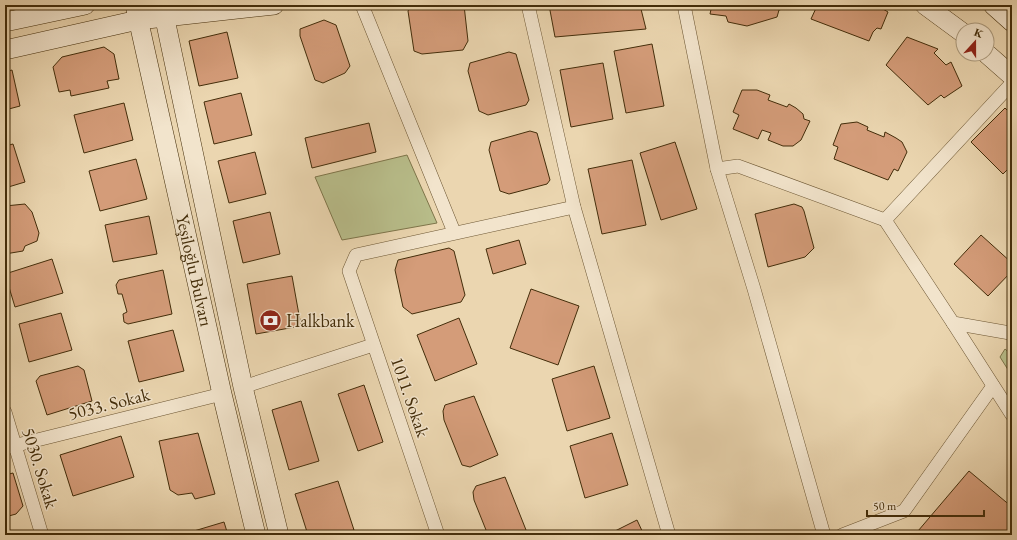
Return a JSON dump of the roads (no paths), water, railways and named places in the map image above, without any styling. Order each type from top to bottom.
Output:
[{"type":"main road","points":[[5,22],[85,5]]},
{"type":"main road","points":[[5,50],[137,12],[274,5]]},
{"type":"main road","points":[[925,5],[955,27]]},
{"type":"main road","points":[[993,5],[1012,22]]},
{"type":"main road","name":"Yeşiloğlu Bulvarı","points":[[163,11],[242,387],[279,535]]},
{"type":"main road","name":"Yeşiloğlu Bulvarı","points":[[137,12],[222,394],[256,535]]},
{"type":"main road","points":[[995,61],[1012,76]]},
{"type":"street","points":[[362,5],[454,232],[574,207]]},
{"type":"street","points":[[528,5],[574,207],[669,535]]},
{"type":"street","points":[[684,5],[717,168],[754,289],[824,535]]},
{"type":"street","points":[[885,220],[1012,83]]},
{"type":"street","points":[[717,168],[738,166],[885,220],[953,322],[1012,415]]},
{"type":"street","name":"1011. Sokak","points":[[438,535],[349,271],[356,255],[454,232]]},
{"type":"street","points":[[953,322],[1012,334]]},
{"type":"street","points":[[242,387],[373,345]]},
{"type":"street","points":[[842,535],[904,511],[993,386]]},
{"type":"street","name":"5033. Sokak","points":[[10,447],[222,394]]},
{"type":"street","name":"5030. Sokak","points":[[5,412],[10,447],[42,535]]},
{"type":"place","name":"Halkbank","points":[[270,321]]}]
